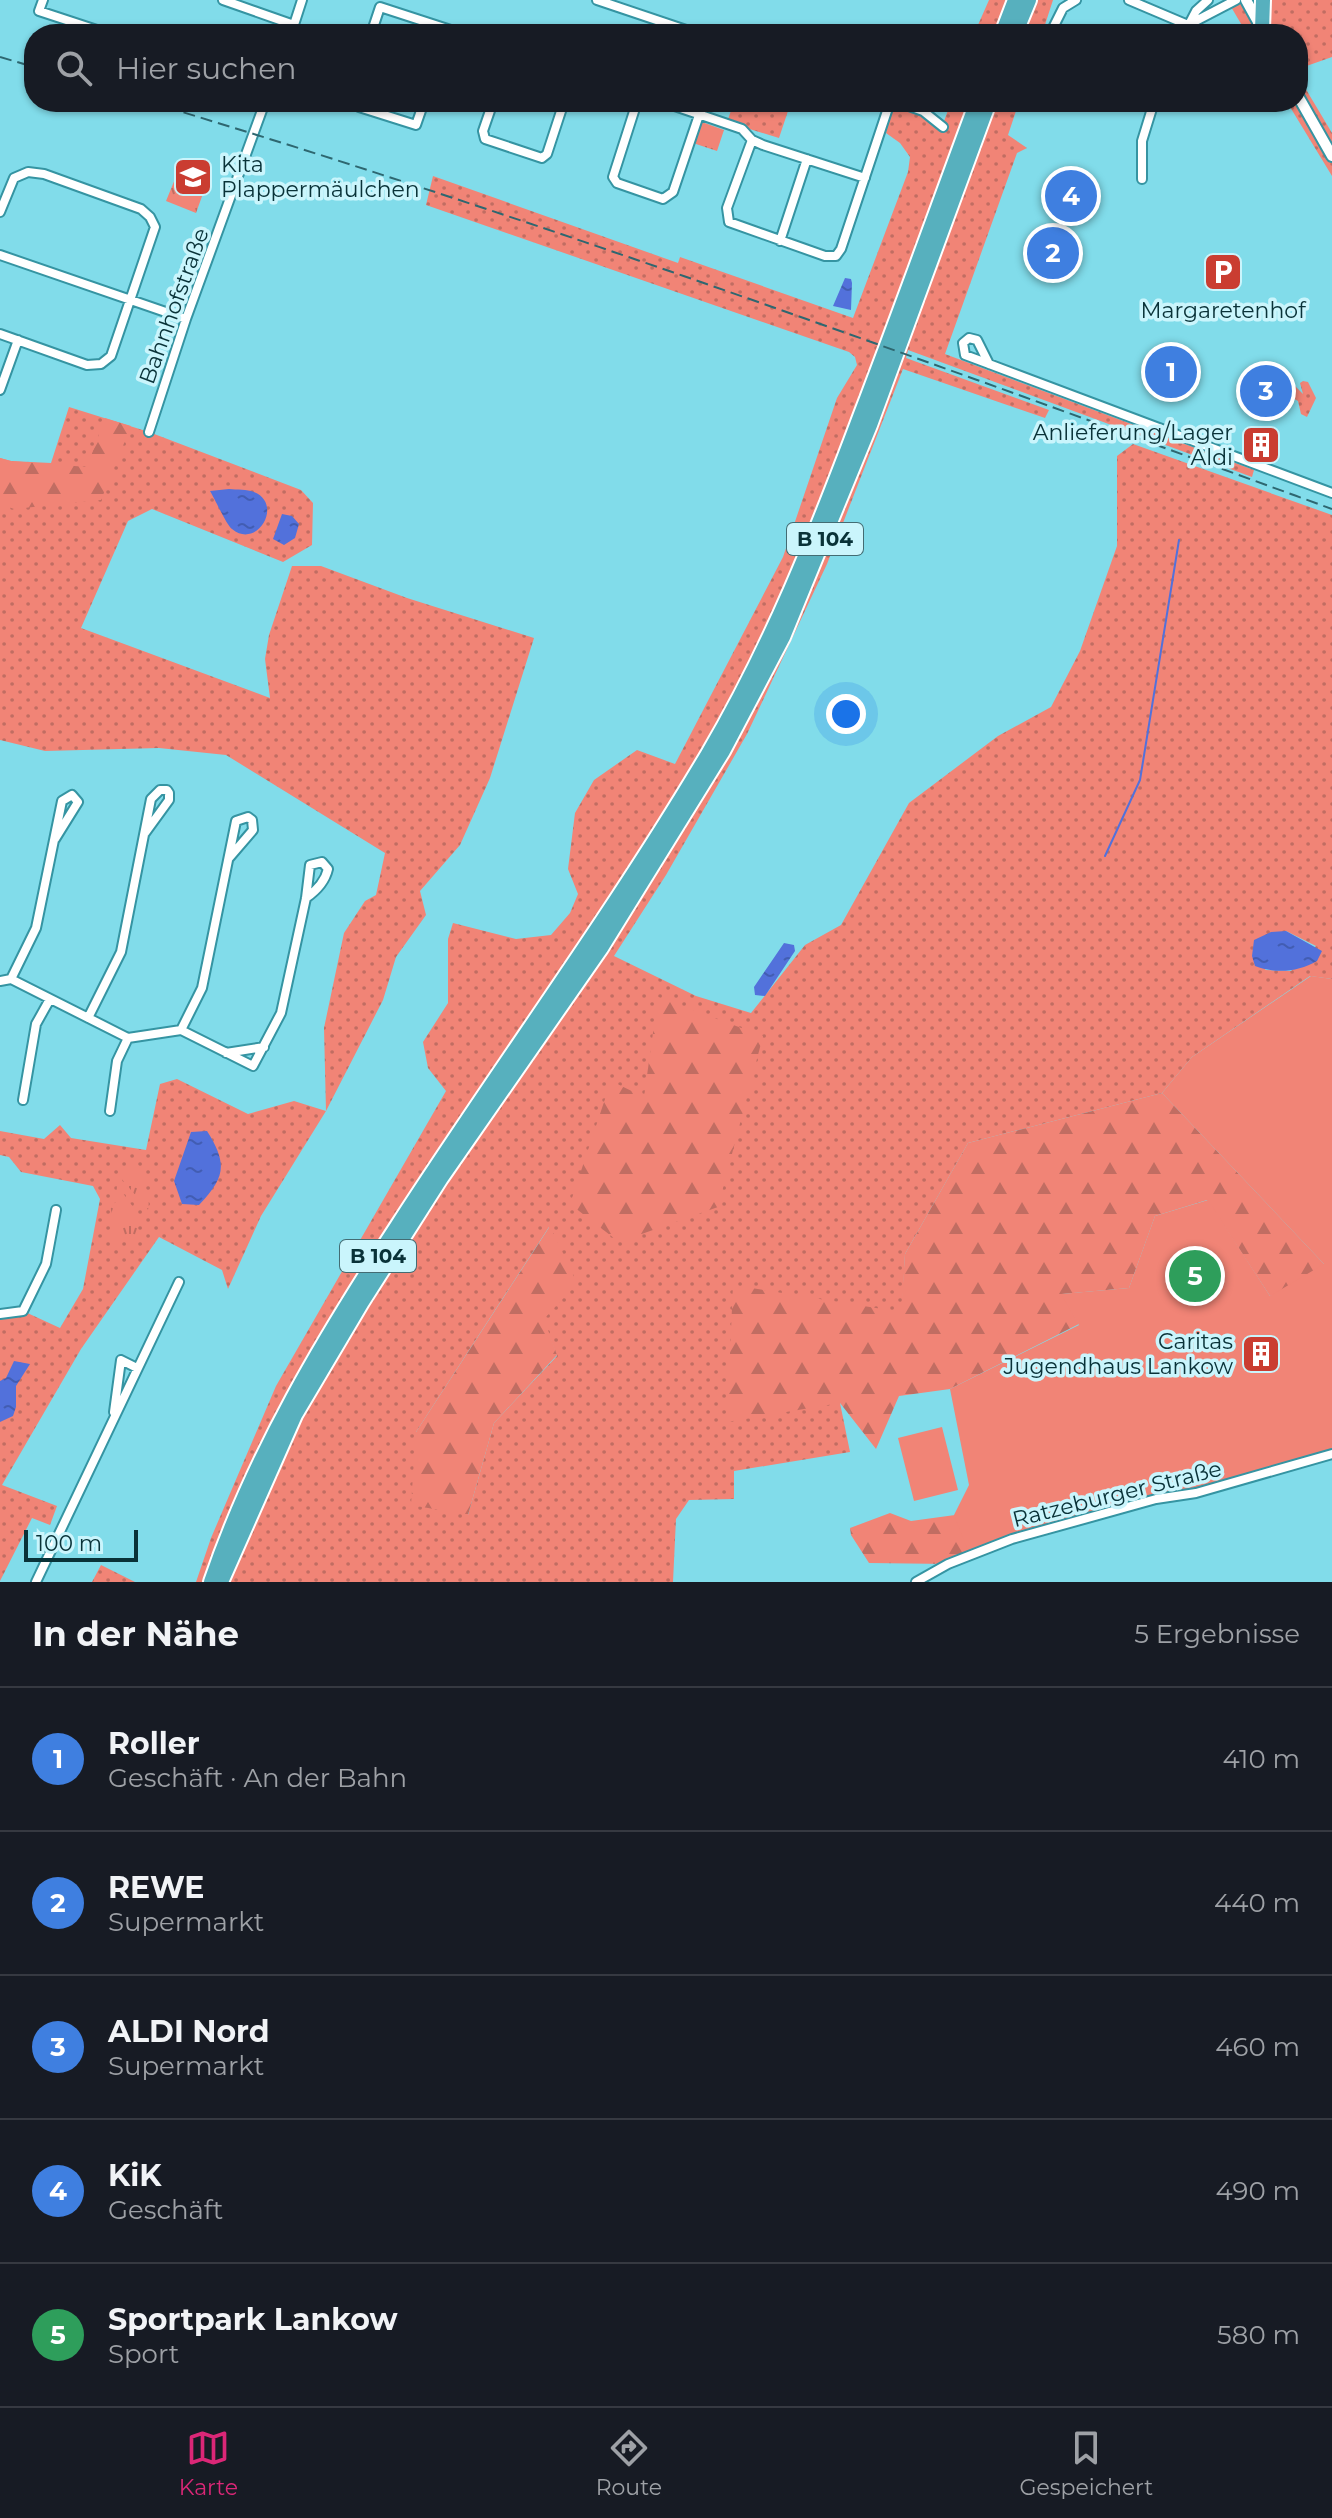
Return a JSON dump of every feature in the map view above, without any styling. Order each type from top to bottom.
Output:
[{"type":"highway","points":[[1006,24],[1015,0]]},
{"type":"highway","points":[[1019,24],[1029,0]]},
{"type":"highway","points":[[1263,0],[1263,24]]},
{"type":"highway","name":"B 104","points":[[592,950],[710,751],[760,658],[805,562],[973,112]]},
{"type":"highway","name":"B 104","points":[[219,1581],[295,1415],[362,1302],[723,751],[783,637],[870,425],[985,112]]},
{"type":"street","points":[[43,0],[39,11],[79,24]]},
{"type":"street","points":[[223,0],[278,24]]},
{"type":"street","points":[[294,24],[302,0]]},
{"type":"street","points":[[597,0],[668,24]]},
{"type":"street","points":[[1055,24],[1063,8],[1076,0]]},
{"type":"street","points":[[1129,0],[1175,24]]},
{"type":"street","points":[[1189,24],[1196,11],[1208,0]]},
{"type":"street","points":[[1196,24],[1236,0]]},
{"type":"street","points":[[1246,0],[1259,24]]},
{"type":"street","points":[[374,24],[380,7],[427,24]]},
{"type":"street","name":"Bahnhofstraße","points":[[149,432],[186,319],[262,112]]},
{"type":"street","points":[[375,112],[416,125],[421,112]]},
{"type":"street","points":[[490,112],[483,131],[485,139],[542,158],[547,154],[561,112]]},
{"type":"street","points":[[634,112],[613,177],[617,183],[663,199],[673,192],[699,115]]},
{"type":"street","points":[[691,112],[742,129],[752,140],[865,178]]},
{"type":"street","points":[[752,140],[727,208],[727,219],[735,226],[825,256],[836,256],[887,112]]},
{"type":"street","points":[[924,112],[943,127]]},
{"type":"street","points":[[1142,179],[1142,141],[1151,112]]},
{"type":"street","points":[[1307,112],[1332,156]]},
{"type":"street","points":[[780,241],[807,159]]},
{"type":"street","points":[[0,212],[4,187],[28,172],[44,174],[141,209],[155,227],[111,356],[101,364],[87,365],[0,334]]},
{"type":"street","points":[[0,255],[186,319]]},
{"type":"street","points":[[0,390],[18,340]]},
{"type":"street","points":[[989,364],[1332,493]]},
{"type":"street","points":[[88,1018],[121,952],[151,799],[160,790],[167,790],[169,800],[145,833]]},
{"type":"street","points":[[11,979],[36,928],[62,801],[72,795],[78,802],[55,839]]},
{"type":"street","points":[[181,1030],[202,988],[236,821],[243,816],[248,817],[252,820],[253,830],[229,858]]},
{"type":"street","points":[[0,981],[11,979],[128,1038],[181,1030],[253,1066],[281,1013],[306,898]]},
{"type":"street","points":[[23,1100],[36,1024],[50,999]]},
{"type":"street","points":[[110,1111],[117,1061],[128,1038]]},
{"type":"street","points":[[225,1053],[264,1047]]},
{"type":"street","points":[[0,1314],[23,1311],[46,1264],[56,1210]]},
{"type":"street","points":[[36,1582],[179,1282]]},
{"type":"street","points":[[113,1419],[121,1360],[137,1368]]},
{"type":"street","name":"Ratzeburger Straße","points":[[916,1582],[948,1564],[1012,1539],[1156,1499],[1196,1493],[1332,1454]]},
{"type":"green space","points":[[989,0],[1053,0],[1045,24],[978,24]]},
{"type":"green space","points":[[1227,0],[1332,0],[1332,57],[1308,65],[1308,24],[1241,24]]},
{"type":"green space","points":[[1308,93],[1332,133],[1332,176],[1293,112],[1308,112]]},
{"type":"green space","points":[[730,112],[788,112],[779,138],[727,122]]},
{"type":"green space","points":[[891,112],[911,112],[943,124],[947,112],[1016,112],[1008,135],[1027,148],[1017,153],[945,354],[1254,470],[1252,477],[908,350],[906,358],[1049,410],[1045,418],[903,369],[827,564],[747,734],[666,875],[614,956],[696,996],[751,1013],[805,945],[841,925],[909,803],[998,736],[1051,707],[1080,651],[1117,546],[1117,456],[1133,444],[1332,515],[1332,979],[1310,976],[1192,1057],[1162,1093],[968,1143],[905,1254],[902,1312],[840,1403],[850,1452],[734,1471],[734,1499],[689,1500],[676,1519],[673,1582],[196,1582],[211,1538],[276,1386],[446,1091],[428,1068],[423,1042],[448,1003],[448,939],[453,923],[516,939],[551,935],[570,913],[578,894],[568,869],[575,813],[594,780],[637,750],[675,764],[783,557],[837,398],[857,365],[855,357],[849,352],[426,205],[433,176],[678,263],[680,257],[853,318],[908,172],[910,157],[900,143],[886,133]],"holes":[[[1286,931],[1316,946],[1291,971],[1265,970]],[[549,1227],[543,1319],[557,1356],[494,1423],[468,1515],[416,1432]]]},
{"type":"green space","points":[[702,122],[724,130],[717,151],[693,143]]},
{"type":"green space","points":[[175,179],[205,188],[196,213],[166,201]]},
{"type":"green space","points":[[1308,382],[1316,398],[1307,417],[1301,414],[1298,401],[1291,397],[1295,386],[1303,394],[1300,383]]},
{"type":"green space","points":[[69,407],[149,432],[301,490],[313,503],[312,545],[283,562],[152,509],[128,521],[81,628],[270,698],[265,659],[269,635],[292,566],[321,566],[407,598],[534,638],[490,778],[460,845],[420,891],[426,915],[396,957],[383,1000],[326,1111],[324,1028],[344,933],[365,901],[376,895],[385,853],[226,755],[159,748],[45,751],[0,740],[0,458],[51,463]]},
{"type":"green space","points":[[105,418],[131,426],[101,500],[14,509],[0,504],[0,458],[87,467]]},
{"type":"green space","points":[[1311,976],[1332,979],[1332,1454],[1156,1499],[970,1556],[954,1515],[969,1485],[950,1389],[1079,1325],[1061,1294],[1129,1288],[1155,1216],[1208,1200],[1270,1296],[1324,1264],[1162,1093],[1192,1057]]},
{"type":"green space","points":[[658,997],[763,1036],[718,1207],[619,1242],[570,1204],[611,1081],[644,1097]]},
{"type":"green space","points":[[177,1079],[248,1114],[294,1101],[326,1111],[261,1216],[228,1289],[222,1270],[159,1237],[81,1349],[2,1485],[57,1506],[50,1525],[32,1518],[0,1581],[0,1314],[23,1311],[60,1328],[83,1289],[100,1199],[93,1186],[21,1172],[9,1157],[0,1155],[0,1131],[44,1139],[60,1125],[71,1138],[146,1150],[160,1084]]},
{"type":"green space","points":[[1162,1093],[1324,1264],[1332,1287],[1270,1296],[1207,1200],[1155,1216],[1129,1288],[1062,1294],[1079,1324],[950,1389],[899,1396],[876,1449],[840,1403],[727,1422],[733,1285],[901,1312],[905,1254],[968,1143]]},
{"type":"green space","points":[[135,1162],[142,1169],[148,1210],[120,1177],[124,1168]]},
{"type":"green space","points":[[117,1185],[136,1211],[138,1238],[124,1241],[111,1237],[113,1218],[110,1206],[116,1202]]},
{"type":"green space","points":[[550,1226],[577,1283],[544,1319],[557,1355],[494,1423],[468,1515],[411,1505],[416,1432]]},
{"type":"green space","points":[[942,1427],[958,1490],[914,1501],[898,1438]]},
{"type":"green space","points":[[890,1513],[911,1521],[955,1515],[1012,1539],[948,1564],[869,1563],[851,1535],[850,1528]]},
{"type":"green space","points":[[101,1565],[135,1582],[92,1582]]},
{"type":"water","points":[[845,278],[851,279],[852,283],[851,310],[833,306]]},
{"type":"water","points":[[210,491],[251,491],[263,498],[267,515],[258,530],[241,534],[230,527]]},
{"type":"water","points":[[282,514],[292,516],[299,524],[295,538],[284,545],[273,539]]},
{"type":"water","points":[[1286,931],[1322,951],[1317,961],[1287,971],[1255,966],[1252,956],[1254,940],[1271,932]]},
{"type":"water","points":[[784,943],[794,945],[795,951],[765,996],[755,995],[754,987]]},
{"type":"water","points":[[207,1131],[218,1153],[221,1170],[214,1187],[199,1205],[182,1204],[174,1181],[191,1132]]},
{"type":"water","points":[[14,1361],[30,1364],[16,1386],[13,1416],[0,1422],[0,1381],[6,1378]]},
{"type":"waterway","points":[[1105,856],[1140,780],[1179,540]]},
{"type":"railway","points":[[0,57],[24,64]]},
{"type":"railway","points":[[182,112],[596,246],[1332,509]]},
{"type":"place","name":"Kita Plappermäulchen","points":[[193,177]]},
{"type":"place","name":"KiK","points":[[1071,196]]},
{"type":"place","name":"REWE","points":[[1053,253]]},
{"type":"place","name":"Margaretenhof","points":[[1223,272]]},
{"type":"place","name":"Roller","points":[[1171,372]]},
{"type":"place","name":"ALDI Nord","points":[[1266,391]]},
{"type":"place","name":"Anlieferung/Lager Aldi","points":[[1261,445]]},
{"type":"place","name":"Sportpark Lankow","points":[[1195,1276]]},
{"type":"place","name":"Caritas Jugendhaus Lankow","points":[[1261,1354]]}]
